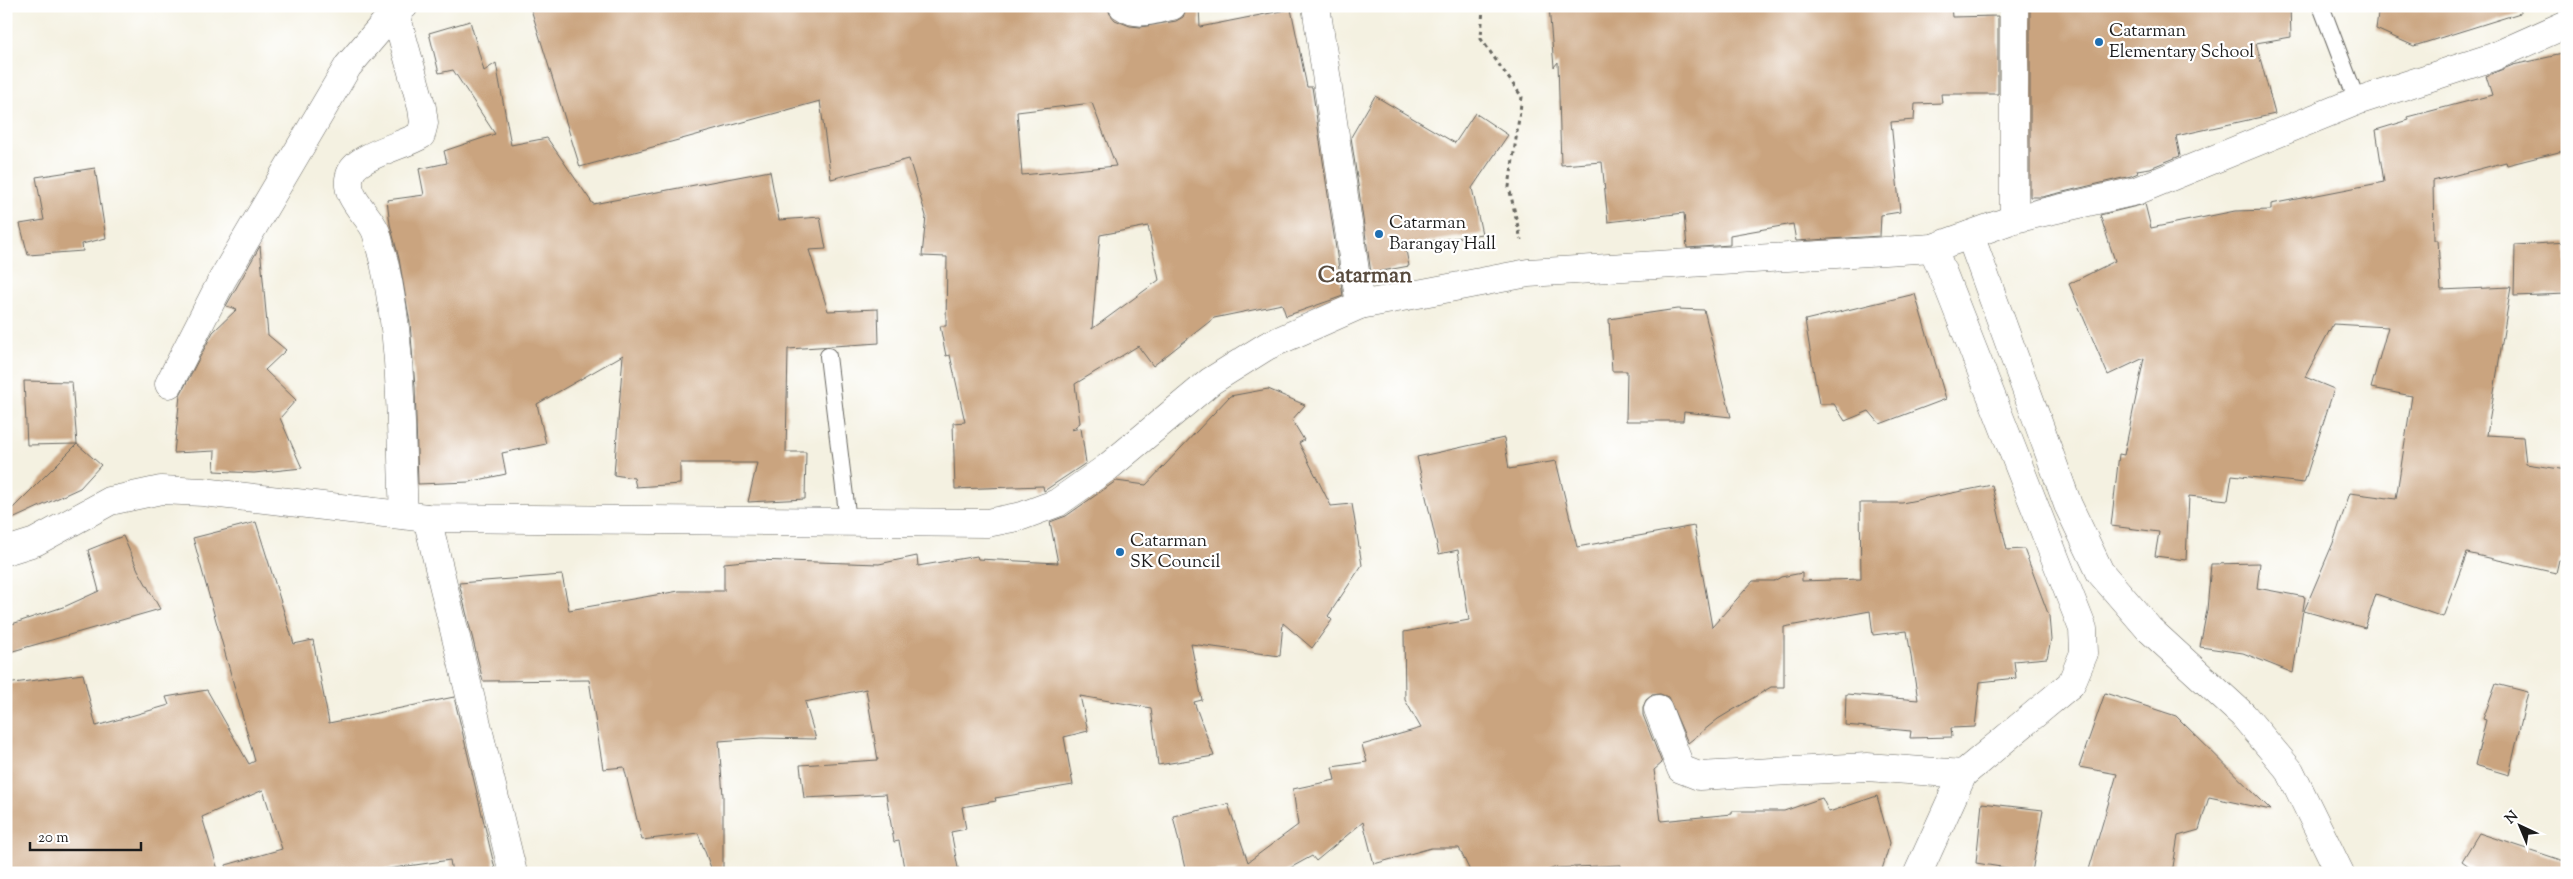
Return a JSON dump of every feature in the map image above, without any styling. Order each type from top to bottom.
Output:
[{"type":"street","points":[[1123,6],[1131,12],[1138,12],[1172,6]]},
{"type":"street","points":[[1316,6],[1360,305]]},
{"type":"street","points":[[2014,6],[2014,219]]},
{"type":"street","points":[[169,384],[222,280],[348,66],[400,9]]},
{"type":"street","points":[[400,9],[422,108],[424,124],[421,135],[356,164],[350,175],[350,184],[352,196],[376,231],[389,290],[416,517],[514,873]]},
{"type":"street","points":[[6,551],[35,542],[110,501],[161,490],[204,492],[416,517],[987,523],[1022,516],[1057,503],[1108,467],[1211,381],[1267,346],[1360,305],[1528,273],[1933,248],[2014,219],[2136,191],[2357,101],[2493,57],[2567,24]]},
{"type":"street","points":[[1970,235],[2068,505],[2100,572],[2150,629],[2243,715],[2290,771],[2340,873]]},
{"type":"street","points":[[1918,873],[1963,774],[2071,684],[2084,653],[2083,629],[1933,248]]},
{"type":"street","points":[[1658,709],[1681,768],[1699,776],[1867,767],[1963,774]]},
{"type":"lane","points":[[2321,6],[2329,33],[2357,101]]},
{"type":"lane","points":[[828,356],[848,521]]},
{"type":"path","points":[[1483,6],[1480,39],[1522,97],[1509,187],[1528,273]]},
{"type":"building","points":[[530,6],[1107,6],[1115,20],[1130,26],[1141,27],[1176,21],[1183,17],[1187,6],[1199,6],[1200,27],[1291,9],[1307,87],[1312,87],[1343,296],[1286,316],[1282,304],[1214,318],[1153,366],[1138,346],[1075,384],[1080,423],[1071,430],[1081,428],[1086,463],[1044,491],[1043,486],[955,489],[953,423],[965,422],[950,355],[946,356],[940,326],[946,326],[947,257],[922,256],[926,216],[909,159],[831,179],[820,101],[580,167]],"holes":[[[1092,103],[1116,166],[1022,175],[1017,112]],[[1148,226],[1159,280],[1092,329],[1100,235]]]},
{"type":"building","points":[[1549,6],[1951,6],[1952,17],[1998,16],[1998,94],[1941,94],[1942,103],[1915,104],[1914,120],[1891,122],[1900,212],[1881,215],[1880,236],[1796,241],[1793,224],[1730,235],[1730,245],[1687,248],[1684,213],[1608,222],[1602,162],[1561,165],[1558,62],[1554,67]]},
{"type":"building","points":[[2030,6],[2290,6],[2291,37],[2256,43],[2275,114],[2176,136],[2180,156],[2150,168],[2137,170],[2138,173],[2131,176],[2042,197],[2030,197]]},
{"type":"building","points":[[2379,6],[2519,6],[2520,13],[2414,46],[2376,29]]},
{"type":"building","points":[[470,21],[484,71],[496,63],[511,145],[547,138],[593,204],[770,171],[779,220],[820,217],[826,249],[809,250],[828,311],[878,309],[879,343],[788,349],[786,452],[806,452],[805,499],[748,502],[757,463],[680,463],[680,484],[636,487],[634,478],[614,475],[623,355],[537,404],[546,444],[502,453],[506,474],[469,482],[418,484],[415,387],[410,323],[387,200],[424,195],[419,169],[447,163],[444,151],[495,134],[453,70],[439,73],[429,33]]},
{"type":"building","points":[[2567,53],[2567,150],[2507,165],[2506,162],[2433,181],[2434,240],[2438,240],[2441,290],[2511,287],[2487,435],[2523,437],[2526,464],[2567,470],[2567,560],[2559,560],[2556,573],[2467,553],[2443,617],[2376,594],[2365,628],[2304,611],[2333,543],[2350,493],[2396,499],[2412,396],[2371,388],[2388,327],[2333,324],[2305,377],[2334,389],[2304,483],[2232,475],[2228,500],[2189,496],[2186,560],[2155,556],[2159,532],[2111,526],[2119,454],[2124,455],[2144,358],[2108,375],[2069,284],[2115,261],[2100,215],[2145,204],[2151,228],[2235,211],[2271,210],[2271,204],[2384,182],[2376,130],[2409,120],[2408,117],[2492,95],[2486,76],[2513,65]]},
{"type":"building","points":[[1375,96],[1455,143],[1475,113],[1508,135],[1472,188],[1482,234],[1405,245],[1409,266],[1371,273],[1351,137]]},
{"type":"building","points":[[95,168],[106,238],[82,244],[83,251],[28,255],[20,224],[44,220],[36,177]]},
{"type":"building","points":[[2567,242],[2567,294],[2514,296],[2515,245]]},
{"type":"building","points":[[260,246],[268,335],[286,350],[265,370],[296,400],[280,418],[302,468],[254,473],[214,471],[215,451],[174,453],[180,395],[213,332],[237,309],[226,306]]},
{"type":"building","points":[[1915,294],[1946,399],[1880,424],[1869,411],[1845,421],[1834,404],[1819,404],[1805,320]]},
{"type":"building","points":[[1677,309],[1704,310],[1731,417],[1684,412],[1683,421],[1626,421],[1627,371],[1612,371],[1609,319]]},
{"type":"building","points":[[24,381],[72,382],[77,444],[27,445]]},
{"type":"building","points":[[1268,389],[1305,405],[1292,420],[1304,440],[1299,443],[1331,506],[1352,504],[1362,565],[1328,616],[1332,620],[1312,648],[1283,623],[1280,656],[1191,644],[1202,700],[1194,702],[1214,756],[1158,765],[1151,708],[1080,696],[1088,731],[1064,737],[1073,785],[995,798],[996,801],[962,807],[966,829],[951,832],[959,873],[905,873],[899,841],[894,842],[886,794],[804,798],[800,765],[878,760],[866,689],[805,702],[816,739],[761,738],[719,741],[723,796],[723,873],[713,873],[698,833],[642,840],[624,767],[603,769],[589,680],[483,681],[459,583],[562,575],[569,610],[679,591],[724,591],[724,563],[755,560],[879,564],[917,556],[918,566],[977,556],[978,559],[1058,563],[1050,522],[1066,516],[1116,481],[1146,485],[1230,396]]},
{"type":"building","points":[[1504,438],[1509,469],[1556,461],[1577,547],[1694,526],[1712,627],[1753,581],[1774,581],[1781,577],[1802,573],[1802,581],[1861,579],[1860,503],[1902,503],[1992,485],[2007,550],[2024,549],[2049,616],[2051,640],[2047,658],[2014,661],[2016,678],[1980,682],[1975,727],[1951,728],[1952,737],[1910,738],[1911,731],[1845,725],[1846,694],[1918,700],[1907,631],[1873,635],[1870,611],[1784,627],[1784,687],[1771,687],[1718,719],[1688,743],[1668,697],[1660,694],[1652,695],[1646,700],[1643,707],[1643,715],[1662,763],[1654,770],[1661,821],[1732,814],[1732,811],[1784,811],[1822,798],[1829,812],[1877,796],[1890,843],[1881,873],[1621,873],[1621,865],[1554,868],[1540,873],[1471,873],[1459,848],[1431,848],[1374,864],[1363,822],[1316,861],[1312,856],[1281,873],[1234,873],[1239,870],[1186,873],[1173,816],[1228,804],[1248,862],[1298,825],[1293,789],[1335,780],[1332,767],[1367,762],[1362,745],[1421,728],[1405,700],[1404,632],[1469,620],[1458,550],[1439,554],[1417,457]]},
{"type":"building","points":[[77,444],[101,465],[80,488],[6,522],[6,515]]},
{"type":"building","points":[[256,522],[294,644],[313,640],[329,723],[454,697],[496,873],[452,873],[450,860],[359,873],[227,873],[226,865],[282,849],[263,790],[202,817],[219,873],[6,873],[6,684],[83,674],[96,726],[169,705],[166,697],[207,690],[249,764],[255,761],[193,538]]},
{"type":"building","points":[[123,536],[138,570],[160,609],[6,653],[6,626],[66,606],[99,591],[88,550]]},
{"type":"building","points":[[2260,563],[2257,588],[2305,597],[2293,673],[2243,653],[2200,647],[2207,610],[2211,564]]},
{"type":"building","points":[[2496,684],[2528,692],[2509,775],[2475,765],[2486,720],[2483,719]]},
{"type":"building","points":[[2105,693],[2176,716],[2271,810],[2209,797],[2199,830],[2178,836],[2172,873],[2088,873],[2117,774],[2079,767]]},
{"type":"building","points":[[1982,803],[2043,810],[2032,872],[1976,863]]},
{"type":"building","points":[[2479,833],[2567,862],[2567,873],[2478,873],[2462,861]]},
{"type":"place","name":"Catarman Elementary School","points":[[2099,42]]},
{"type":"place","name":"Catarman Barangay Hall","points":[[1379,234]]},
{"type":"place","name":"Catarman SK Council","points":[[1120,552]]},
{"type":"district","name":"Catarman","points":[[1365,277]]}]
